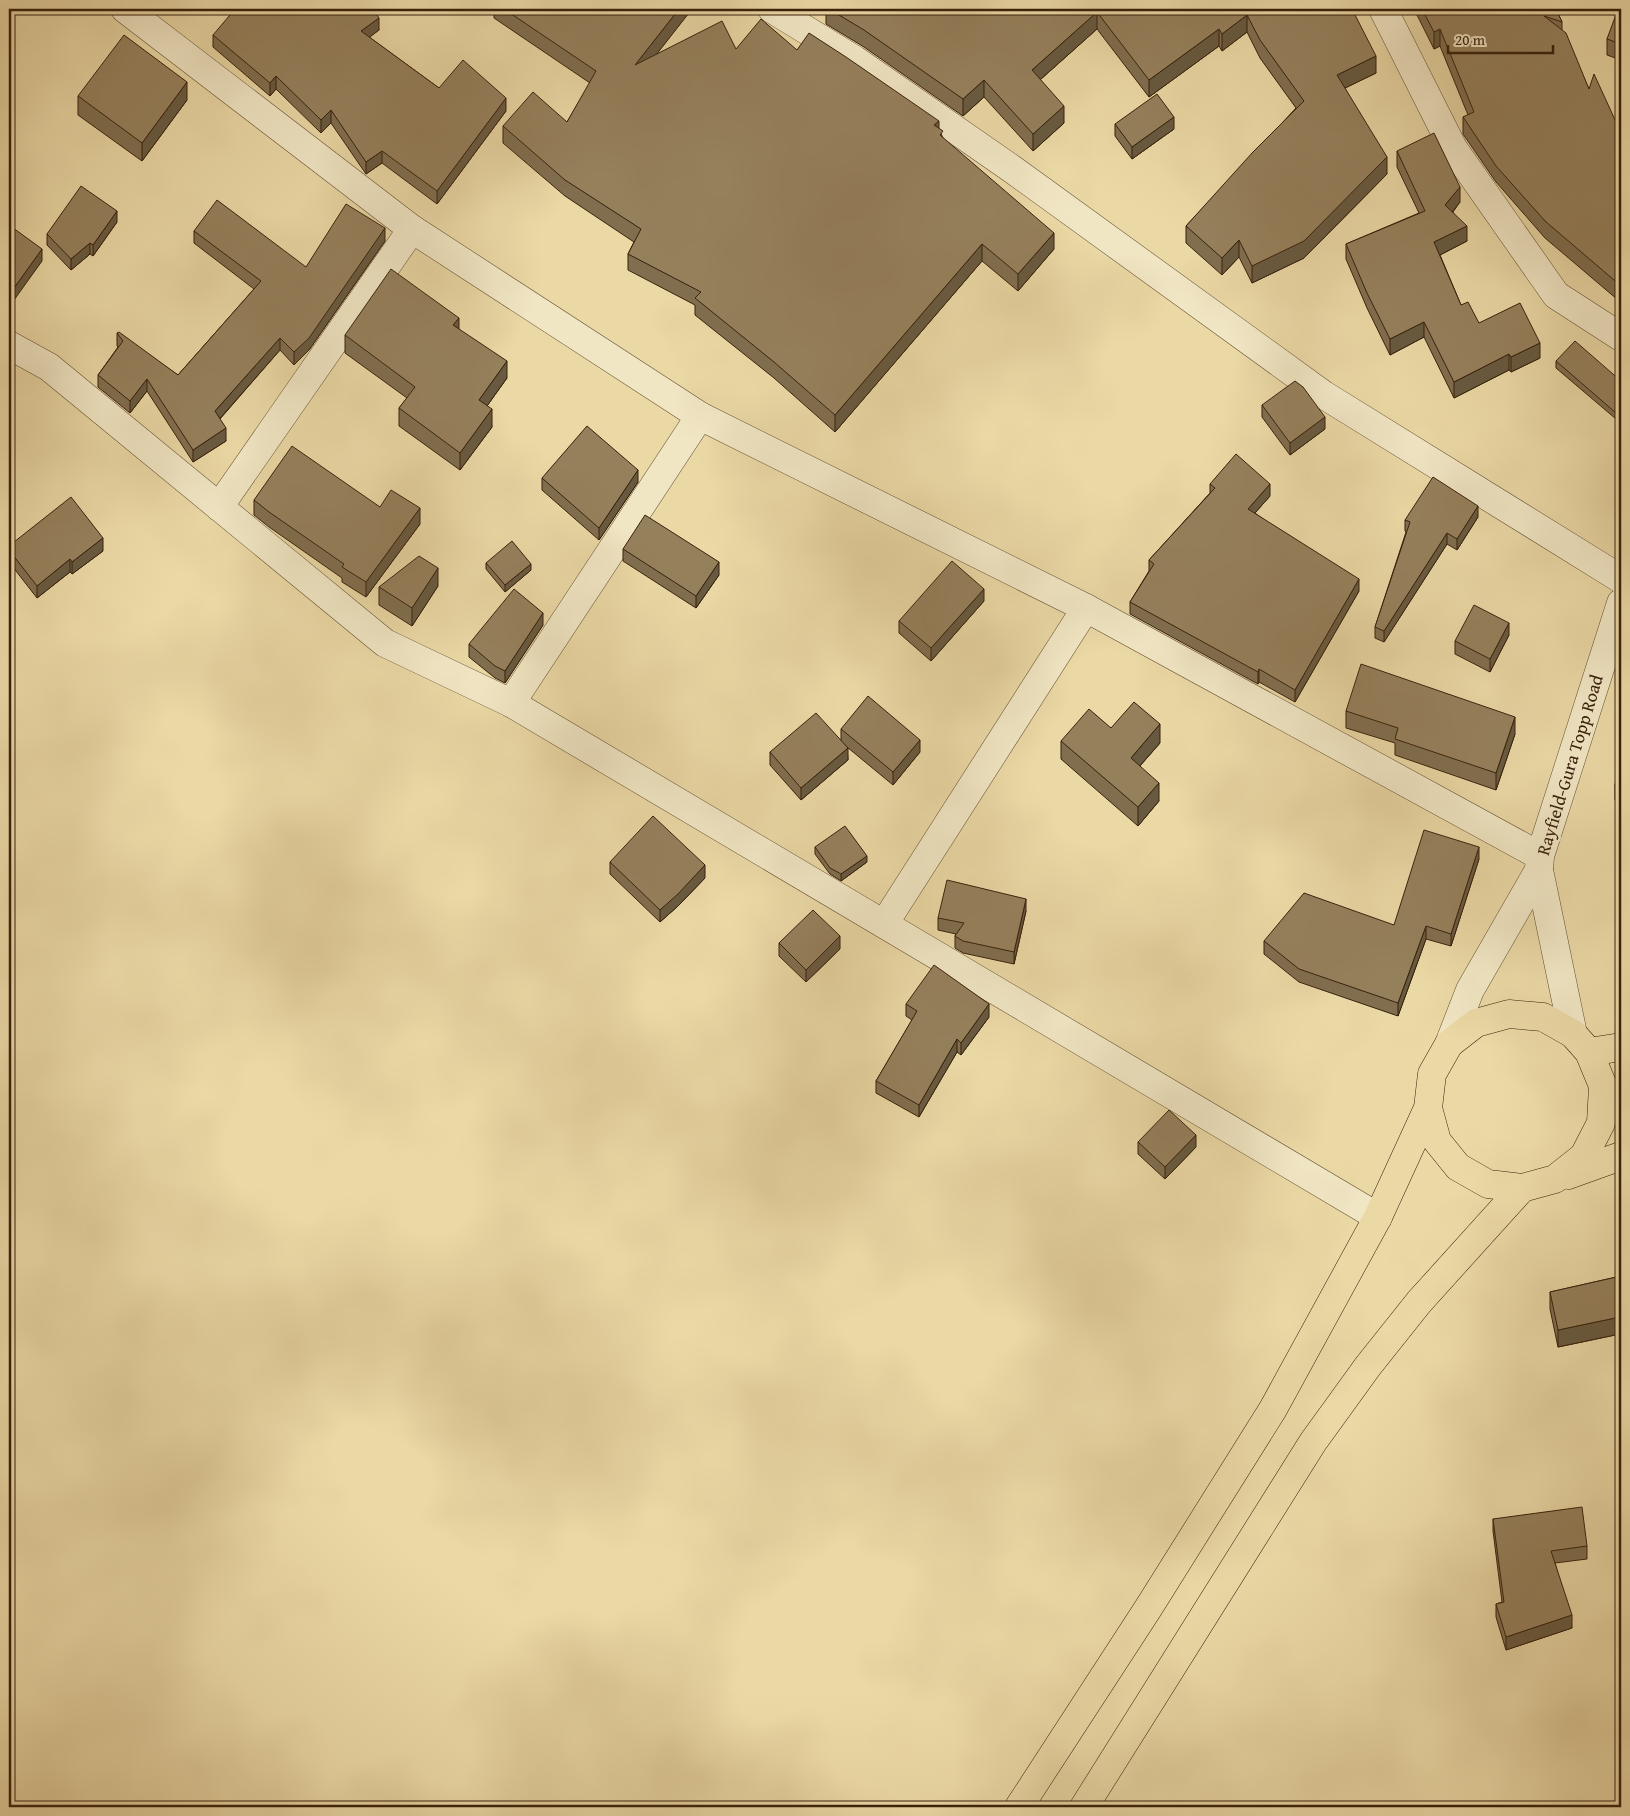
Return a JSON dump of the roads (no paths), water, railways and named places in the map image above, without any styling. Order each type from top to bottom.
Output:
[{"type":"main road","points":[[1019,1807],[1273,1409],[1378,1217],[1428,1108],[1432,1074],[1449,1044],[1476,1023],[1509,1014],[1543,1017],[1581,1043],[1603,1086],[1601,1123],[1584,1156],[1555,1179]]},
{"type":"main road","points":[[1581,1043],[1621,1046]]},
{"type":"main road","points":[[1428,1108],[1437,1141],[1458,1167],[1488,1184],[1522,1188],[1555,1179],[1621,1156]]},
{"type":"main road","points":[[1084,1807],[1319,1435],[1368,1366],[1419,1302],[1522,1188]]},
{"type":"street","points":[[125,9],[412,229],[700,416],[1086,608],[1539,863],[1581,1043]]},
{"type":"street","points":[[772,9],[855,60],[1012,169],[1324,395],[1621,579]]},
{"type":"street","points":[[1383,9],[1453,148],[1556,295],[1621,337]]},
{"type":"street","points":[[219,507],[412,229]]},
{"type":"street","points":[[9,345],[49,367],[385,643],[511,703],[1378,1217]]},
{"type":"street","points":[[511,703],[700,416]]},
{"type":"street","points":[[884,924],[1086,608]]},
{"type":"street","name":"Rayfield-Gura Topp Road","points":[[1449,1044],[1470,990],[1539,863],[1619,615]]}]
